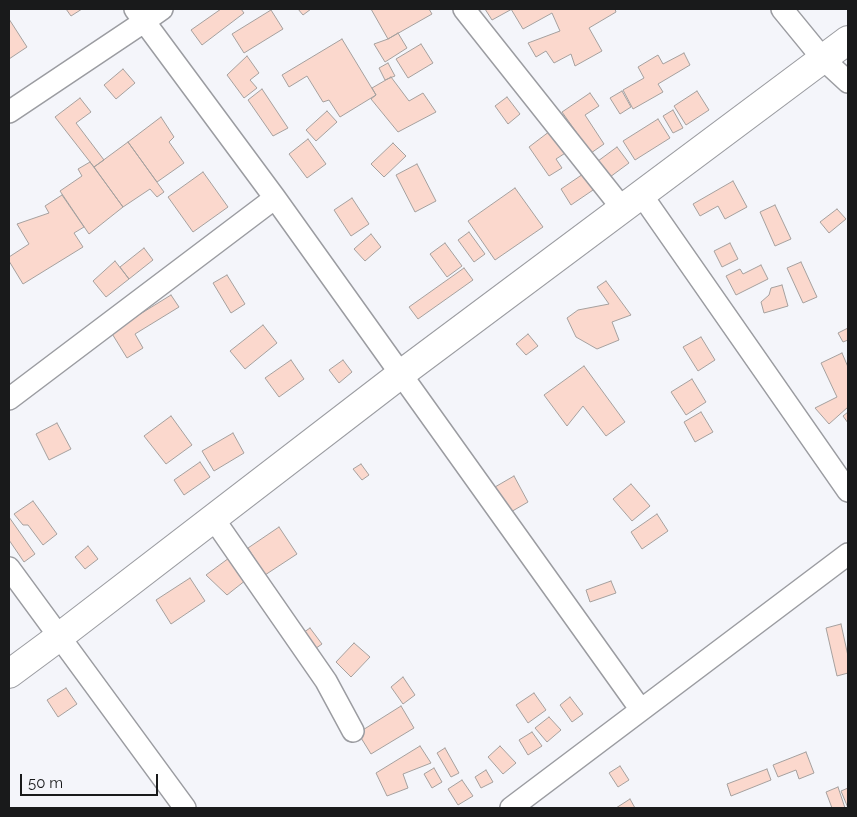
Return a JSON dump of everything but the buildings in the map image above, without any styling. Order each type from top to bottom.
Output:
[{"type":"main road","points":[[9,674],[401,374],[848,40]]},
{"type":"street","points":[[9,112],[140,15],[162,9]]},
{"type":"street","points":[[464,9],[632,201],[848,491]]},
{"type":"street","points":[[782,9],[823,59],[848,82]]},
{"type":"street","points":[[140,15],[275,198],[641,710]]},
{"type":"street","points":[[9,398],[275,198]]},
{"type":"street","points":[[213,518],[326,681],[353,732]]},
{"type":"street","points":[[511,808],[848,554]]},
{"type":"street","points":[[9,568],[185,808]]}]
